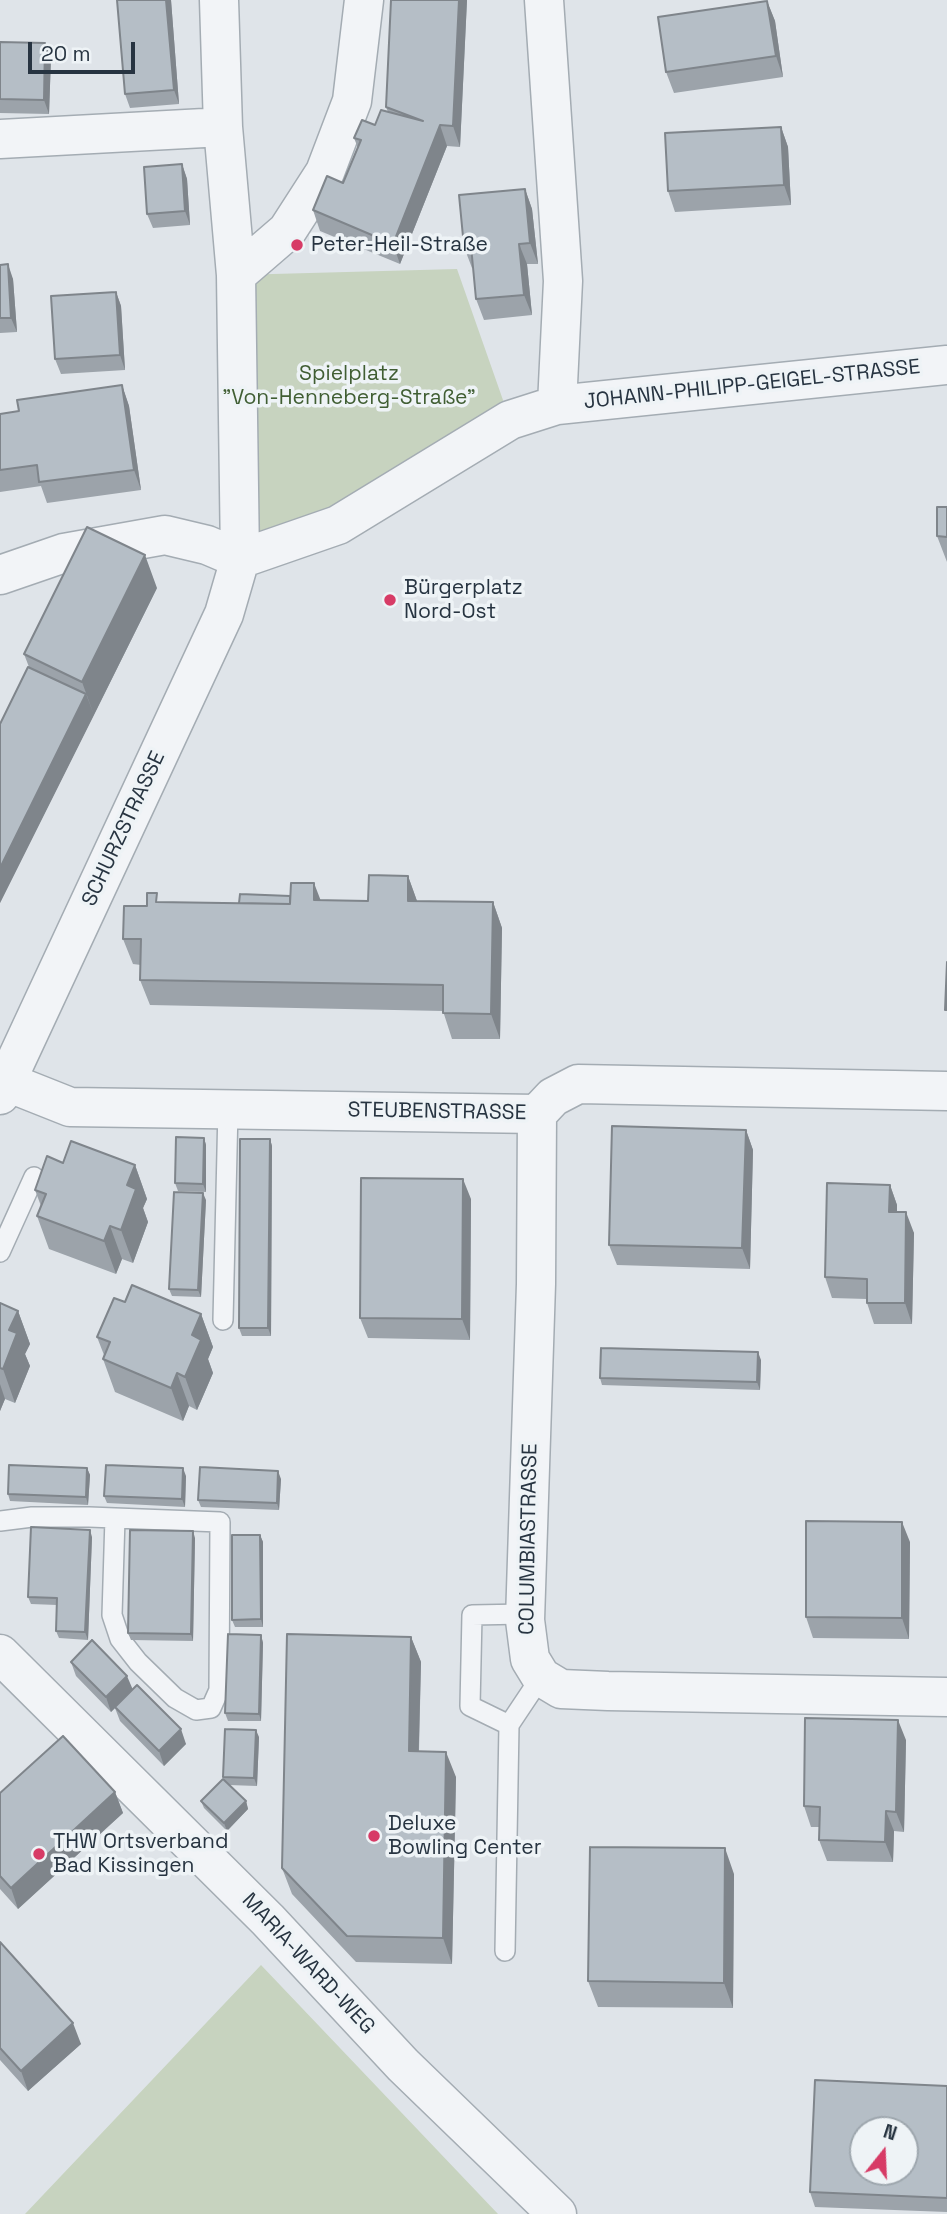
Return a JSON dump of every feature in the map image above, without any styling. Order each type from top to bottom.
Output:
[{"type":"street","name":"SCHURZSTRASSE","points":[[3,1088],[223,614],[240,559],[236,275],[223,127],[219,0]]},
{"type":"street","points":[[236,275],[287,231],[325,172],[352,101],[363,0]]},
{"type":"street","points":[[0,575],[64,553],[165,535],[207,545],[240,559],[338,525],[510,420],[557,405],[563,281],[544,0]]},
{"type":"street","points":[[0,139],[223,127]]},
{"type":"street","name":"JOHANN-PHILIPP-GEIGEL-STRASSE","points":[[557,405],[947,365]]},
{"type":"street","name":"STEUBENSTRASSE","points":[[3,1088],[70,1107],[537,1114],[553,1097],[578,1084],[947,1091]]},
{"type":"street","name":"COLUMBIASTRASSE","points":[[537,1114],[536,1284],[525,1614],[530,1659],[541,1676]]},
{"type":"street","name":"MARIA-WARD-WEG","points":[[0,1654],[268,1920],[403,2064],[557,2214]]},
{"type":"street","points":[[541,1676],[561,1689],[947,1697]]},
{"type":"lane","points":[[223,1320],[228,1109]]},
{"type":"lane","points":[[0,1252],[34,1177]]},
{"type":"lane","points":[[0,1521],[32,1517],[116,1518],[220,1522],[219,1690],[211,1708],[196,1710],[175,1699],[138,1662],[120,1639],[112,1615],[116,1518]]},
{"type":"lane","points":[[509,1725],[470,1706],[472,1615],[525,1614]]},
{"type":"lane","points":[[505,1951],[509,1725],[541,1676]]},
{"type":"green space","name":"Spielplatz \"Von-Henneberg-Straße\"","points":[[457,269],[510,420],[240,559],[236,275]]},
{"type":"green space","points":[[261,1965],[498,2214],[25,2214]]},
{"type":"building","points":[[117,0],[166,0],[174,90],[125,94]]},
{"type":"building","points":[[391,0],[459,0],[453,126],[440,125],[393,244],[313,210],[327,176],[343,183],[361,140],[354,138],[362,120],[375,125],[381,110],[423,121],[386,107]]},
{"type":"building","points":[[767,1],[776,56],[666,72],[658,17]]},
{"type":"building","points":[[0,42],[45,43],[44,100],[0,99]]},
{"type":"building","points":[[781,127],[784,185],[668,191],[665,133]]},
{"type":"building","points":[[182,164],[185,211],[147,214],[144,167]]},
{"type":"building","points":[[525,189],[530,243],[519,244],[524,295],[476,299],[471,246],[464,247],[459,195]]},
{"type":"building","points":[[8,264],[11,318],[0,318],[0,265]]},
{"type":"building","points":[[116,292],[120,355],[55,359],[51,296]]},
{"type":"building","points":[[122,385],[134,470],[39,482],[37,465],[0,470],[0,414],[19,411],[17,400]]},
{"type":"building","points":[[937,507],[947,507],[947,537],[937,536]]},
{"type":"building","points":[[87,527],[145,555],[82,682],[24,654]]},
{"type":"building","points":[[28,667],[86,694],[0,868],[0,724]]},
{"type":"building","points":[[369,875],[408,876],[408,901],[493,902],[491,1014],[443,1013],[443,985],[140,980],[141,939],[123,939],[124,906],[147,906],[147,893],[157,893],[156,902],[290,904],[291,883],[314,883],[314,900],[368,901]]},
{"type":"building","points":[[240,894],[290,896],[290,904],[239,903]]},
{"type":"building","points":[[947,962],[947,1010],[945,1010]]},
{"type":"building","points":[[612,1126],[746,1130],[742,1248],[609,1245]]},
{"type":"building","points":[[176,1137],[204,1138],[203,1184],[175,1183]]},
{"type":"building","points":[[240,1139],[270,1139],[268,1328],[239,1328]]},
{"type":"building","points":[[71,1141],[135,1165],[127,1185],[136,1189],[121,1230],[110,1226],[104,1241],[37,1216],[46,1194],[35,1190],[47,1156],[63,1163]]},
{"type":"building","points":[[361,1178],[463,1179],[462,1319],[360,1318]]},
{"type":"building","points":[[827,1183],[890,1185],[889,1212],[906,1212],[905,1303],[867,1303],[867,1279],[825,1277]]},
{"type":"building","points":[[174,1192],[203,1193],[198,1290],[169,1289]]},
{"type":"building","points":[[132,1285],[201,1314],[192,1335],[201,1340],[185,1377],[177,1373],[171,1388],[103,1359],[110,1342],[97,1337],[114,1298],[125,1302]]},
{"type":"building","points":[[0,1303],[18,1311],[9,1330],[17,1333],[3,1369],[0,1368]]},
{"type":"building","points":[[601,1348],[758,1352],[757,1382],[600,1378]]},
{"type":"building","points":[[9,1465],[87,1468],[86,1497],[8,1494]]},
{"type":"building","points":[[106,1465],[183,1468],[182,1499],[104,1496]]},
{"type":"building","points":[[200,1467],[278,1471],[277,1503],[198,1500]]},
{"type":"building","points":[[806,1521],[902,1522],[902,1618],[806,1617]]},
{"type":"building","points":[[31,1527],[90,1530],[85,1632],[56,1631],[57,1598],[28,1597]]},
{"type":"building","points":[[130,1530],[193,1531],[191,1634],[128,1633]]},
{"type":"building","points":[[232,1535],[260,1535],[261,1619],[232,1620]]},
{"type":"building","points":[[228,1634],[261,1635],[259,1714],[225,1713]]},
{"type":"building","name":"Deluxe Bowling Center","points":[[287,1634],[411,1637],[409,1751],[446,1752],[443,1938],[347,1936],[282,1868]]},
{"type":"building","points":[[92,1640],[127,1676],[106,1697],[71,1662]]},
{"type":"building","points":[[137,1685],[181,1729],[159,1751],[115,1707]]},
{"type":"building","points":[[805,1718],[898,1720],[896,1812],[886,1811],[885,1842],[819,1840],[820,1807],[804,1806]]},
{"type":"building","points":[[225,1729],[256,1730],[254,1778],[223,1777]]},
{"type":"building","name":"THW Ortsverband Bad Kissingen","points":[[63,1736],[115,1792],[11,1888],[0,1876],[0,1793]]},
{"type":"building","points":[[223,1779],[246,1801],[224,1823],[201,1801]]},
{"type":"building","points":[[590,1847],[725,1848],[724,1983],[588,1981]]},
{"type":"building","points":[[0,1942],[73,2023],[21,2071],[0,2048]]},
{"type":"building","points":[[815,2080],[947,2086],[947,2198],[810,2192]]},
{"type":"place","name":"Peter-Heil-Straße","points":[[297,245]]},
{"type":"place","name":"Bürgerplatz Nord-Ost","points":[[390,600]]},
{"type":"place","name":"Deluxe Bowling Center","points":[[374,1836]]},
{"type":"place","name":"THW Ortsverband Bad Kissingen","points":[[39,1854]]}]
